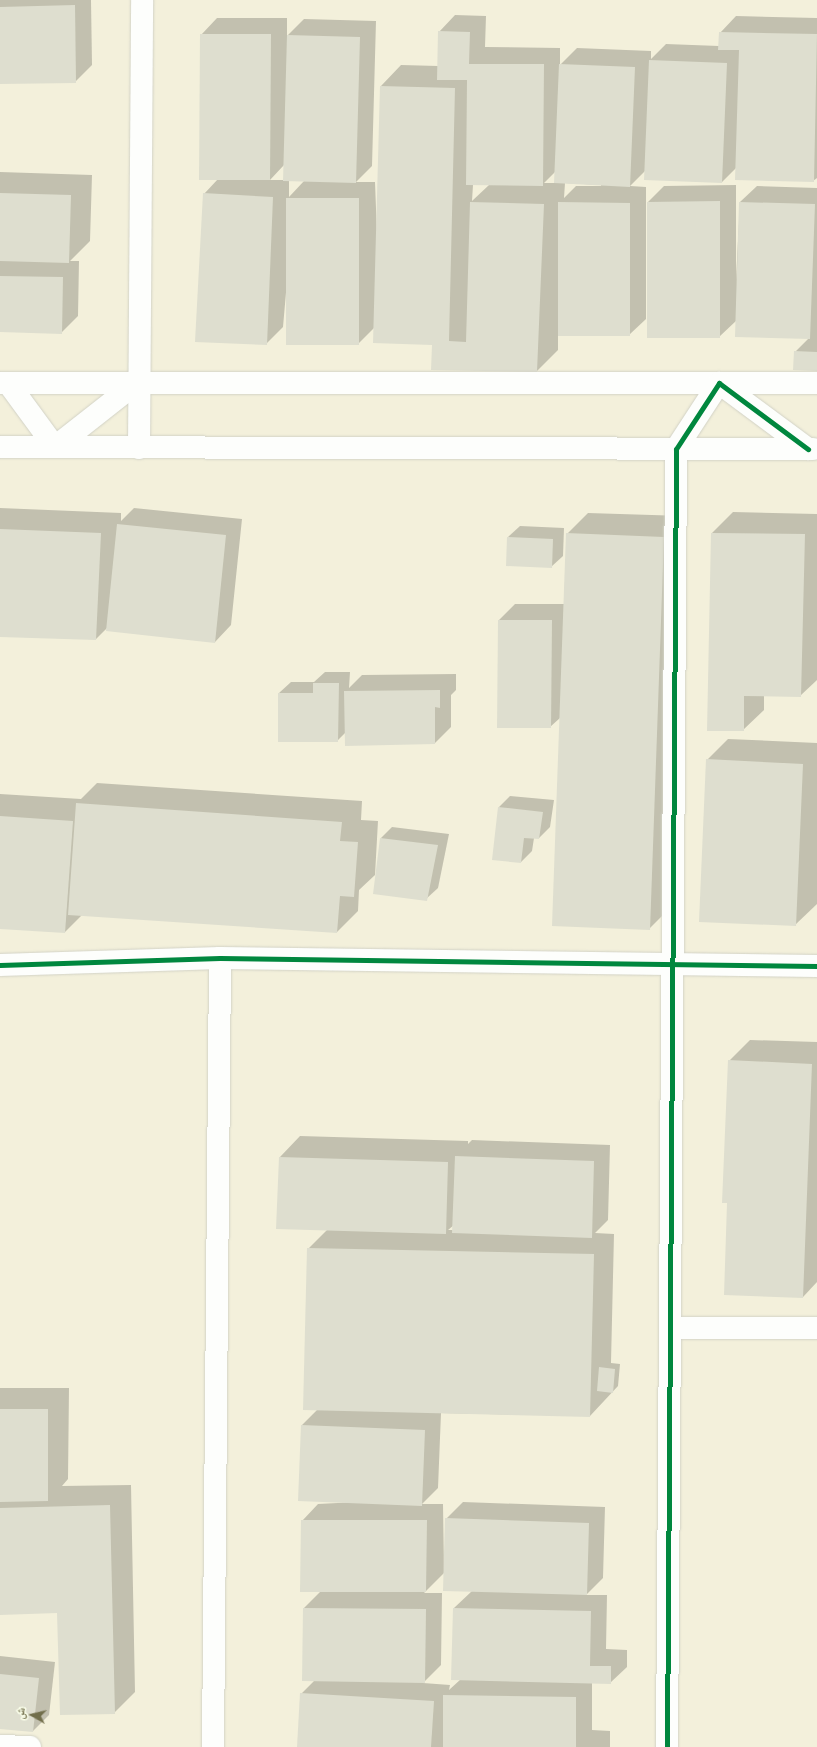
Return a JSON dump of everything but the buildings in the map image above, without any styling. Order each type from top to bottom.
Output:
[{"type":"street","points":[[139,448],[142,0]]},
{"type":"street","points":[[55,447],[139,381]]},
{"type":"street","points":[[4,383],[139,381],[817,383]]},
{"type":"street","points":[[667,1747],[676,449],[719,382]]},
{"type":"street","points":[[719,382],[812,449]]},
{"type":"street","points":[[4,383],[55,447]]},
{"type":"street","points":[[0,447],[812,449]]},
{"type":"street","points":[[213,1747],[220,958]]},
{"type":"street","points":[[0,965],[220,958],[817,966]]},
{"type":"street","points":[[670,1328],[817,1328]]},
{"type":"street","points":[[0,1746],[30,1747]]},
{"type":"shaded area","points":[[0,0],[817,0],[817,1747],[0,1747]]},
{"type":"cycle path","points":[[667,1747],[676,449],[719,383],[808,449]]},
{"type":"cycle path","points":[[0,965],[220,958],[817,966]]}]
